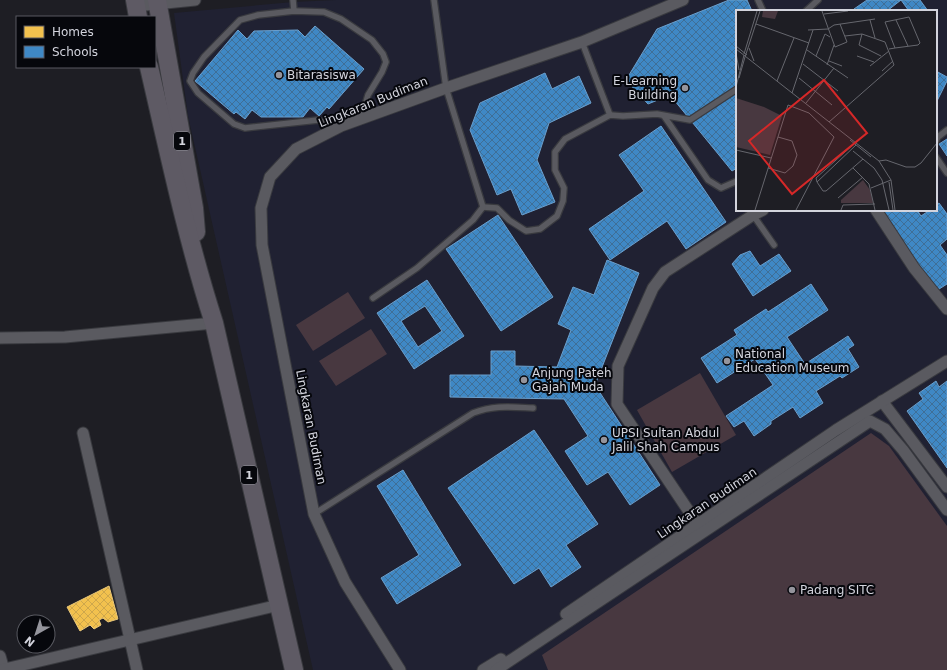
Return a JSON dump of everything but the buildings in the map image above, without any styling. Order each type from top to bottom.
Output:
[{"type":"main road","name":"1","points":[[157,2],[194,208],[201,280]]},
{"type":"main road","name":"1","points":[[149,68],[181,208],[214,323],[294,670]]},
{"type":"street","points":[[137,8],[157,2],[195,0]]},
{"type":"street","name":"Lingkaran Budiman","points":[[400,670],[345,582],[314,514],[262,245],[262,208],[270,177],[296,149],[338,128],[446,88],[582,42],[683,0]]},
{"type":"street","points":[[877,211],[914,268],[947,309]]},
{"type":"street","points":[[698,525],[617,404],[618,366],[653,288],[665,272],[758,212]]},
{"type":"street","points":[[0,338],[65,337],[214,323]]},
{"type":"street","name":"Lingkaran Budiman","points":[[483,670],[830,435],[947,361]]},
{"type":"street","points":[[882,401],[947,487]]},
{"type":"street","points":[[496,670],[870,421],[885,429],[903,450],[947,510]]},
{"type":"street","points":[[83,433],[137,670]]},
{"type":"street","points":[[0,656],[3,670],[279,605]]},
{"type":"lane","points":[[293,0],[294,11]]},
{"type":"lane","points":[[434,0],[446,88],[483,207]]},
{"type":"lane","points":[[758,0],[763,10]]},
{"type":"lane","points":[[807,10],[818,0]]},
{"type":"lane","points":[[338,128],[318,120],[245,128],[234,124],[198,94],[190,81],[193,73],[204,56],[240,20],[258,15],[294,11],[324,12],[341,19],[372,40],[383,54],[386,62],[382,72],[368,95],[361,119]]},
{"type":"lane","points":[[582,42],[610,115]]},
{"type":"lane","points":[[483,207],[496,208],[509,220],[526,231],[540,229],[557,216],[563,201],[564,188],[555,170],[555,152],[565,139],[610,115],[622,116],[657,114],[690,120],[736,90]]},
{"type":"lane","points":[[664,116],[708,180],[721,188],[736,181]]},
{"type":"lane","points":[[937,139],[947,130]]},
{"type":"lane","points":[[937,158],[947,173]]},
{"type":"lane","points":[[373,298],[417,268],[474,220],[483,207]]},
{"type":"lane","points":[[758,212],[774,245]]},
{"type":"lane","points":[[314,514],[473,412],[501,406],[533,408]]},
{"type":"shaded area","name":"UPSI Sultan Abdul Jalil Shah Campus","points":[[336,0],[947,0],[947,670],[313,670],[188,116],[174,13],[293,2]]},
{"type":"shaded area","points":[[348,292],[365,318],[313,351],[296,325]]},
{"type":"shaded area","points":[[371,329],[387,354],[336,386],[319,361]]},
{"type":"shaded area","points":[[700,373],[736,435],[672,472],[637,410]]},
{"type":"shaded area","name":"Padang SITC","points":[[871,433],[889,446],[947,526],[947,670],[548,670],[542,655]]},
{"type":"place","name":"Bitarasiswa","points":[[279,75]]},
{"type":"place","name":"E-Learning Building","points":[[685,88]]},
{"type":"place","name":"National Education Museum","points":[[727,361]]},
{"type":"place","name":"Anjung Pateh Gajah Muda","points":[[524,380]]},
{"type":"place","name":"UPSI Sultan Abdul Jalil Shah Campus","points":[[604,440]]},
{"type":"place","name":"Padang SITC","points":[[792,590]]}]
